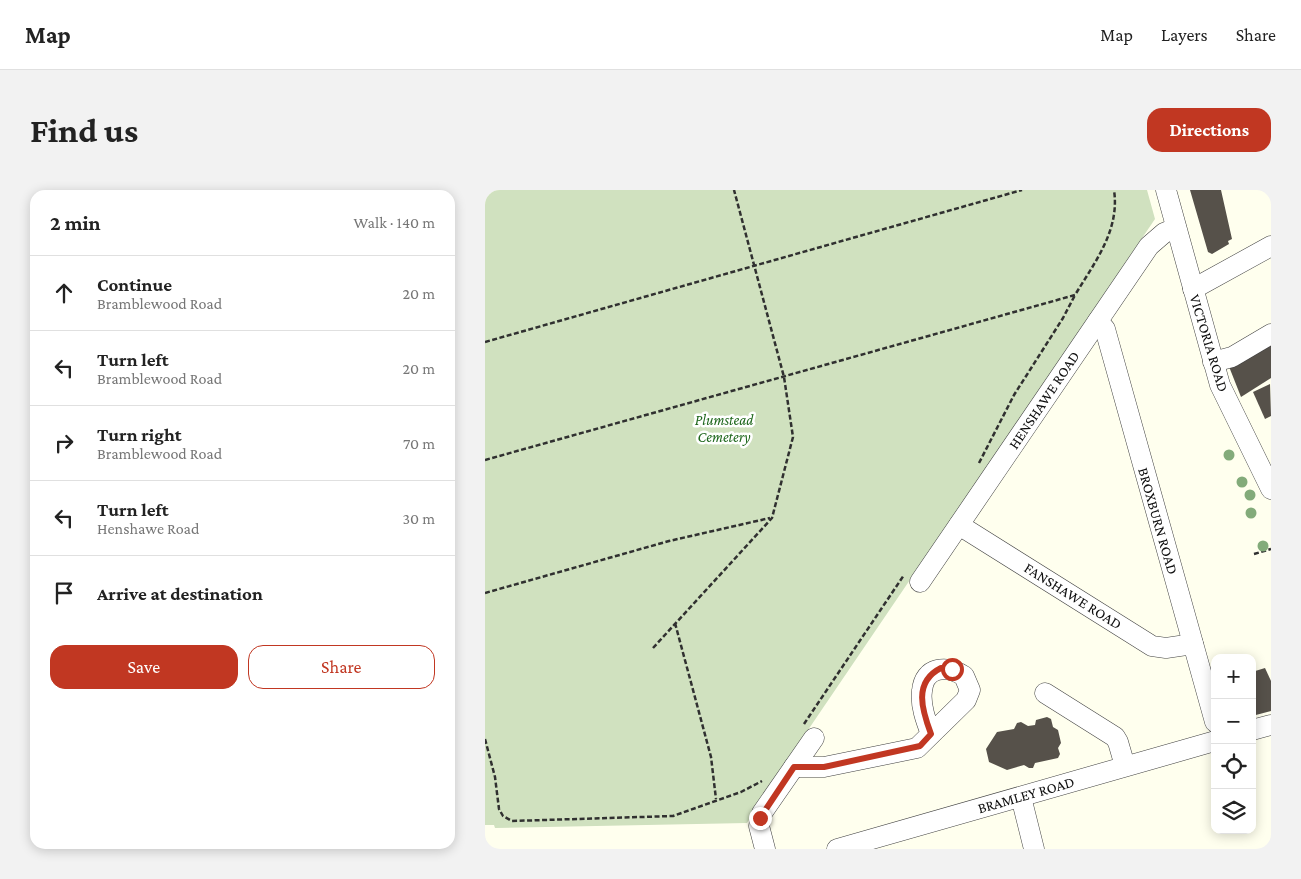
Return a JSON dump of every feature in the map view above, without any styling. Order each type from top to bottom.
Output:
[{"type":"street","name":"VICTORIA ROAD","points":[[1166,190],[1213,362],[1226,399],[1271,489]]},
{"type":"street","name":"HENSHAWE ROAD","points":[[915,575],[959,525],[1149,246],[1164,233],[1176,228]]},
{"type":"street","points":[[1193,289],[1271,246]]},
{"type":"street","name":"BROXBURN ROAD","points":[[1098,321],[1105,329],[1211,708]]},
{"type":"street","points":[[1213,362],[1232,357],[1271,334]]},
{"type":"street","name":"FANSHAWE ROAD","points":[[959,525],[1152,646],[1166,648],[1193,644]]},
{"type":"street","points":[[1045,693],[1115,737],[1125,766]]},
{"type":"street","points":[[1256,729],[1271,725]]},
{"type":"street","points":[[765,849],[759,826],[760,818],[794,767],[807,734]]},
{"type":"street","points":[[794,767],[824,767],[917,748],[931,734]]},
{"type":"street","name":"BRAMLEY ROAD","points":[[837,849],[1211,742]]},
{"type":"street","points":[[1021,797],[1034,849]]},
{"type":"path","points":[[653,648],[771,518],[793,437],[784,376],[734,190]]},
{"type":"path","points":[[485,342],[1022,190]]},
{"type":"path","points":[[975,469],[1014,394],[1063,318],[1104,246],[1114,221],[1115,190]]},
{"type":"path","points":[[485,460],[1075,295]]},
{"type":"path","points":[[485,593],[669,541],[771,518]]},
{"type":"path","points":[[1254,554],[1271,549]]},
{"type":"path","points":[[807,734],[915,575]]},
{"type":"path","points":[[675,623],[711,757],[716,799]]},
{"type":"path","points":[[485,739],[495,778],[499,809],[503,816],[512,821],[660,818],[686,812],[716,799],[741,792],[768,777]]},
{"type":"green space","name":"Plumstead Cemetery","points":[[485,190],[1147,190],[1155,219],[808,730],[747,823],[495,828],[494,825],[485,825]]},
{"type":"building","points":[[1190,190],[1221,190],[1232,239],[1228,241],[1229,244],[1212,254],[1208,252]]},
{"type":"building","points":[[1271,339],[1271,378],[1241,397],[1228,364]]},
{"type":"building","points":[[1270,384],[1271,416],[1265,419],[1253,392]]},
{"type":"building","points":[[1265,668],[1271,681],[1271,711],[1256,715],[1256,699],[1256,671]]},
{"type":"building","points":[[1047,717],[1051,719],[1053,727],[1058,730],[1061,743],[1058,748],[1060,754],[1058,758],[1035,763],[1033,768],[1024,765],[1007,770],[989,762],[986,749],[997,732],[1014,729],[1017,723],[1021,722],[1028,726],[1035,725],[1036,720]]},
{"type":"route","points":[[760,818],[794,767],[824,767],[920,746],[931,734],[923,703],[922,690],[924,684],[929,676],[937,670],[941,668],[952,669]]}]
